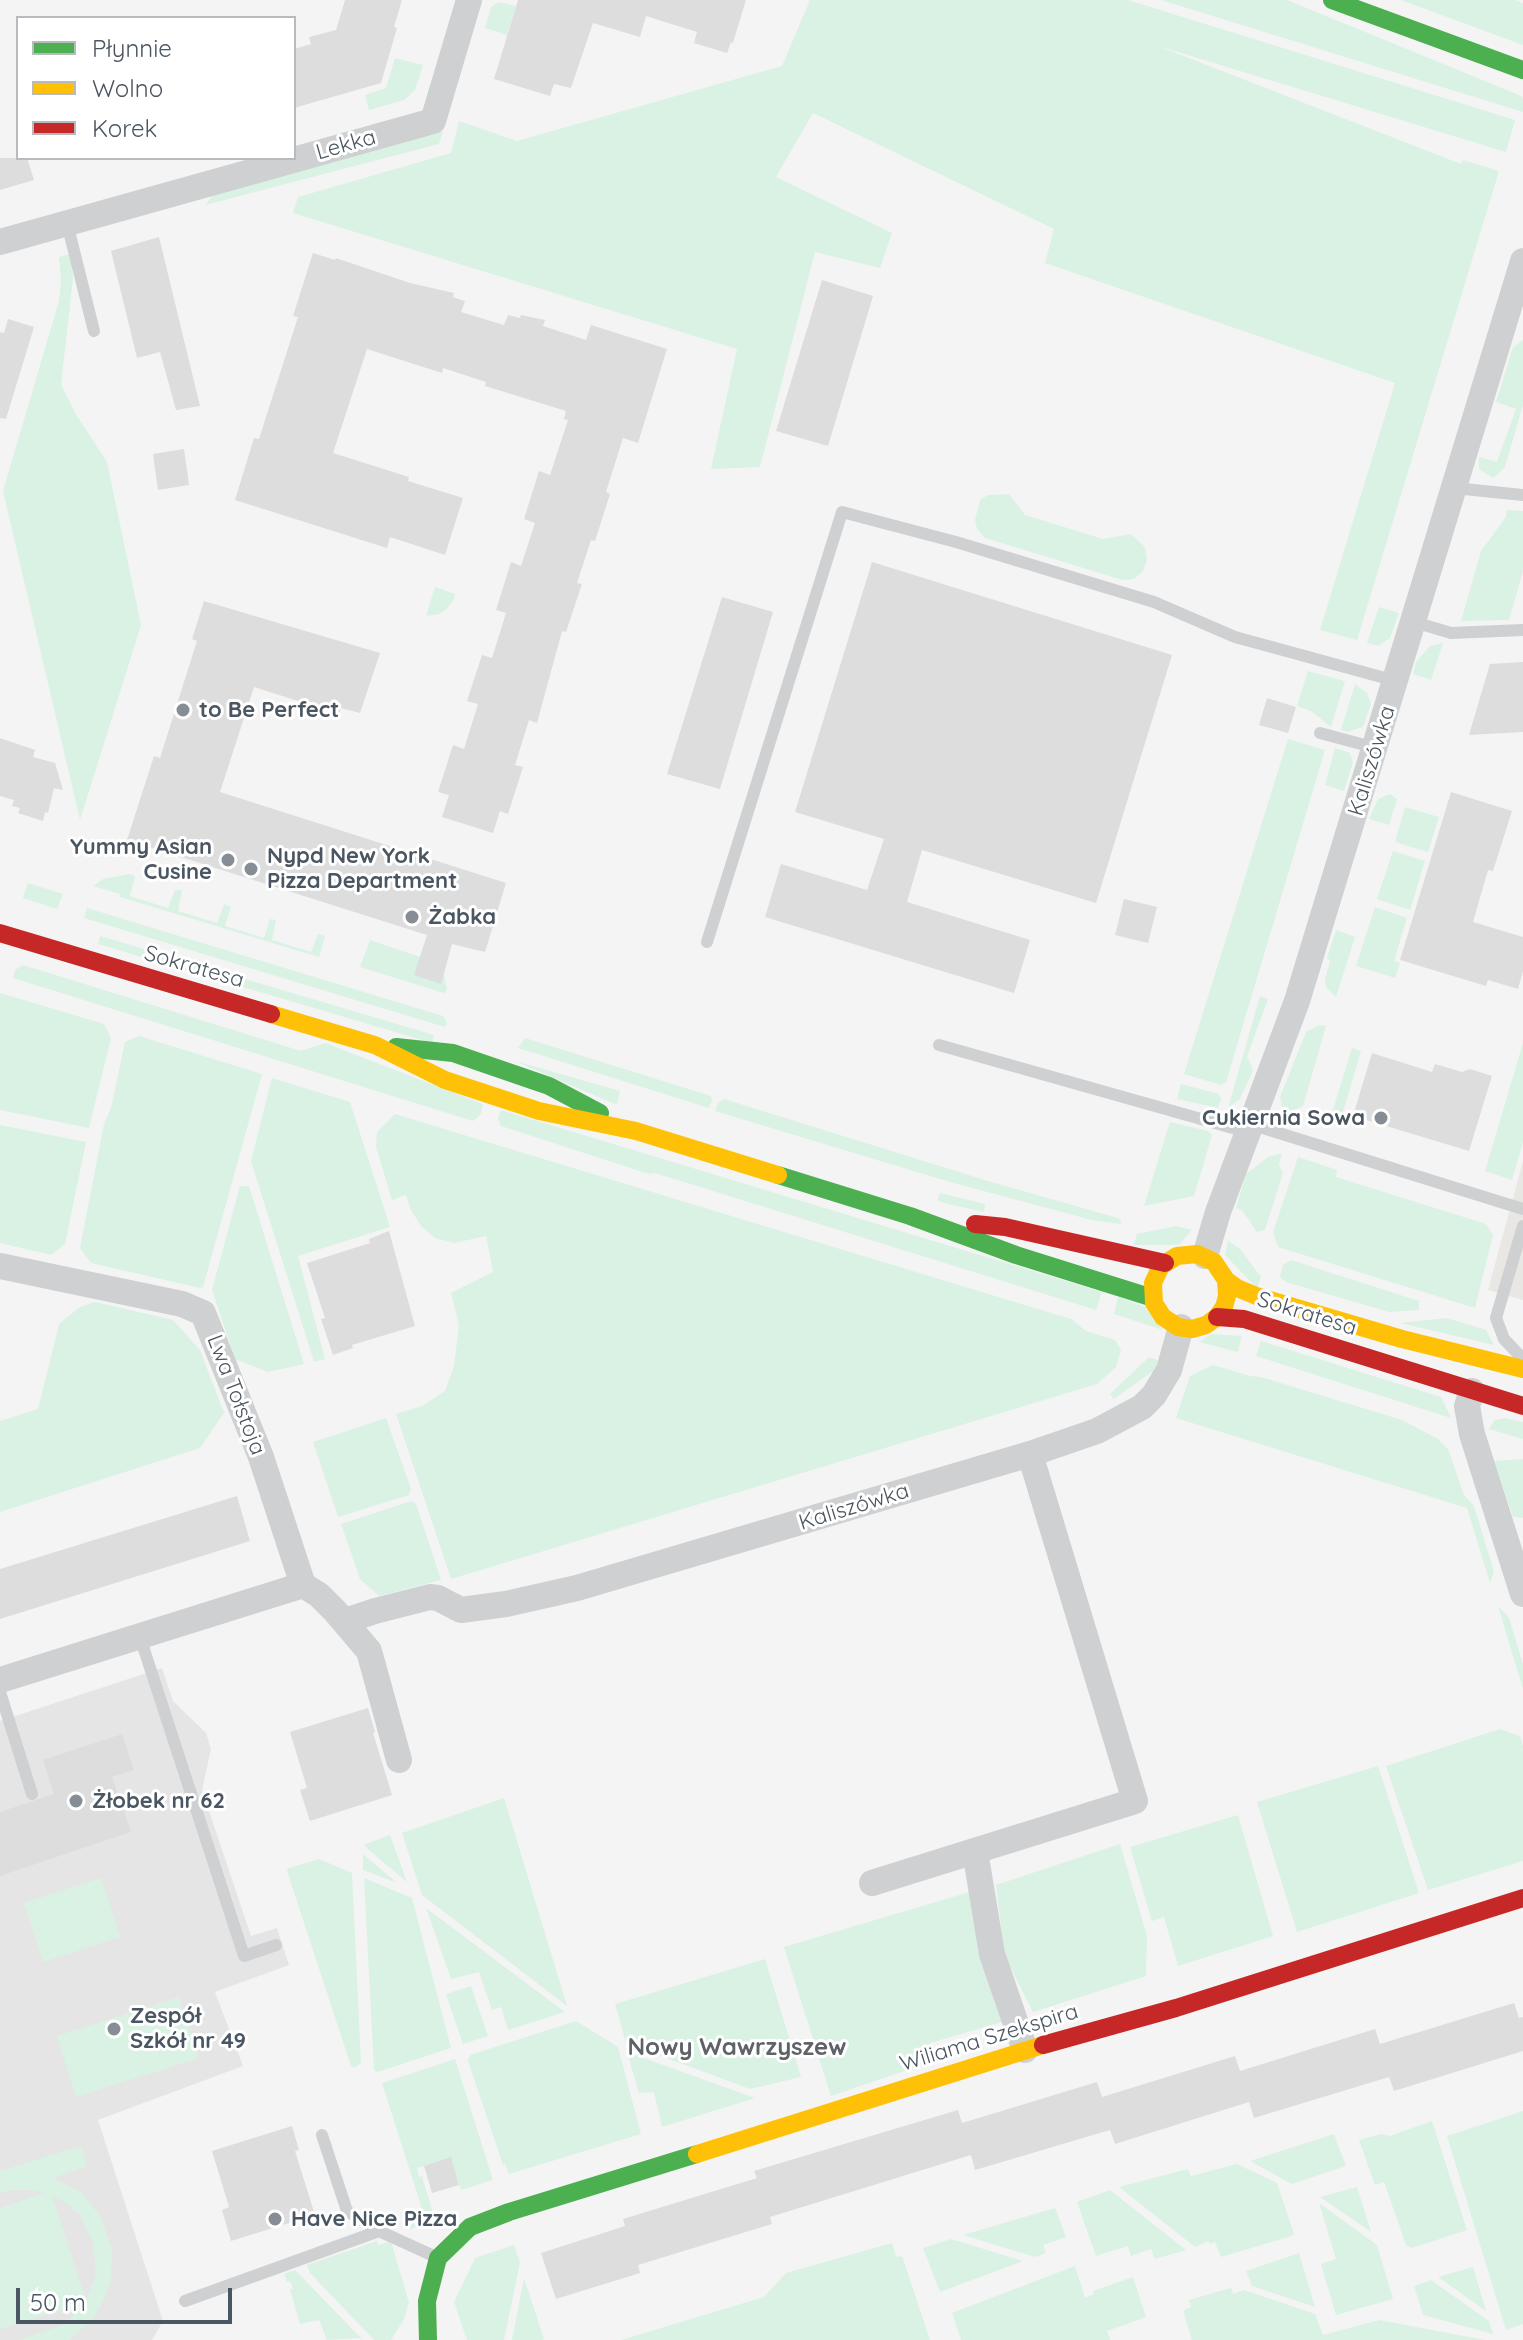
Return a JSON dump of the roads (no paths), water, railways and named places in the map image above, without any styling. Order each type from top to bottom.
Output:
[{"type":"street","name":"Lekka","points":[[296,159],[433,121],[469,0]]},
{"type":"street","points":[[1332,0],[1523,70]]},
{"type":"street","name":"Lekka","points":[[0,242],[293,160]]},
{"type":"street","name":"Kaliszówka","points":[[1205,1256],[1218,1212],[1297,1001],[1523,261]]},
{"type":"street","name":"Sokratesa","points":[[0,933],[375,1045],[445,1080],[539,1111],[636,1131],[910,1216],[1016,1255],[1153,1298],[1163,1317],[1181,1327],[1199,1328],[1217,1317],[1244,1319],[1523,1406]]},
{"type":"street","name":"Sokratesa","points":[[375,1045],[453,1053],[549,1086],[636,1131]]},
{"type":"street","name":"Sokratesa","points":[[910,1216],[1005,1227],[1165,1263],[1183,1254],[1205,1256],[1219,1267],[1226,1280],[1259,1297],[1402,1339],[1523,1369]]},
{"type":"street","points":[[1153,1298],[1154,1279],[1165,1263]]},
{"type":"street","name":"Lwa Tołstoja","points":[[0,1266],[182,1304],[203,1313],[261,1457],[303,1585]]},
{"type":"street","points":[[1217,1317],[1226,1304],[1226,1280]]},
{"type":"street","name":"Kaliszówka","points":[[345,1621],[430,1597],[459,1610],[577,1588],[1030,1454],[1097,1431],[1142,1407],[1163,1384],[1181,1327]]},
{"type":"street","points":[[1472,1391],[1467,1406],[1472,1434],[1507,1530],[1523,1594]]},
{"type":"street","points":[[872,1883],[1135,1801],[1030,1454]]},
{"type":"street","points":[[0,1680],[303,1585],[319,1595],[345,1621],[369,1651],[399,1760]]},
{"type":"street","points":[[975,1851],[992,1954],[1025,2050]]},
{"type":"street","name":"Wiliama Szekspira","points":[[438,2258],[470,2227],[509,2212],[1523,1898]]},
{"type":"street","points":[[428,2340],[427,2301],[438,2258]]},
{"type":"lane","points":[[67,223],[94,331]]},
{"type":"lane","points":[[1454,488],[1523,495]]},
{"type":"lane","points":[[707,942],[842,512],[956,542],[1154,602],[1235,637],[1396,681]]},
{"type":"lane","points":[[1414,622],[1451,633],[1523,630]]},
{"type":"lane","points":[[1320,733],[1376,748]]},
{"type":"lane","points":[[939,1045],[1249,1128],[1523,1209]]},
{"type":"lane","points":[[1523,1226],[1516,1274],[1496,1318],[1504,1339],[1523,1359]]},
{"type":"lane","points":[[140,1637],[244,1956],[276,1945]]},
{"type":"lane","points":[[0,1692],[32,1794]]},
{"type":"lane","points":[[322,2135],[347,2211],[379,2231],[438,2258]]},
{"type":"lane","points":[[185,2301],[379,2231]]},
{"type":"place","name":"to Be Perfect","points":[[183,710]]},
{"type":"place","name":"Yummy Asian Cusine","points":[[228,860]]},
{"type":"place","name":"Nypd New York Pizza Department","points":[[251,869]]},
{"type":"place","name":"Żabka","points":[[412,917]]},
{"type":"place","name":"Cukiernia Sowa","points":[[1381,1118]]},
{"type":"place","name":"Żłobek nr 62","points":[[76,1801]]},
{"type":"place","name":"Zespół Szkół nr 49","points":[[114,2029]]},
{"type":"place","name":"Have Nice Pizza","points":[[275,2219]]},
{"type":"district","name":"Nowy Wawrzyszew","points":[[737,2048]]}]
